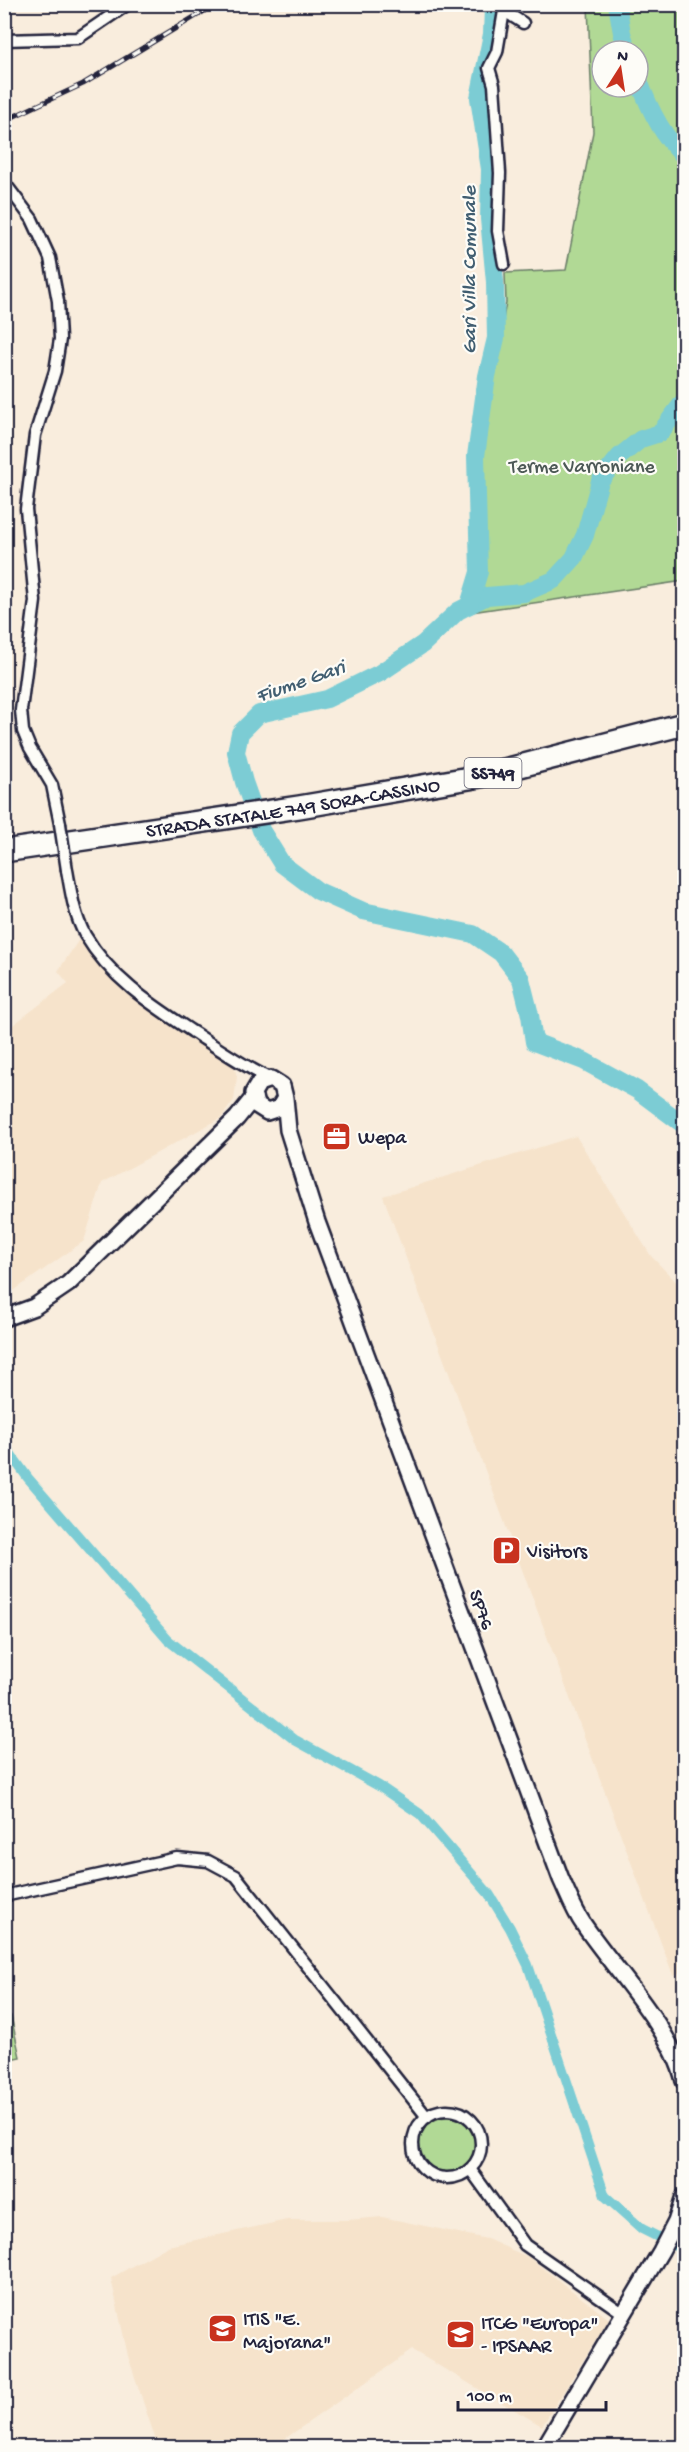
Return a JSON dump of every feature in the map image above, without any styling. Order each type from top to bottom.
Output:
[{"type":"highway","name":"STRADA STATALE 749 SORA-CASSINO","points":[[4,851],[299,807],[481,776],[684,724]]},
{"type":"street","points":[[4,40],[78,38],[128,4]]},
{"type":"street","points":[[504,264],[498,231],[500,173],[494,85],[489,68],[497,52],[502,8],[523,23]]},
{"type":"street","points":[[5,182],[32,219],[50,258],[58,301],[58,350],[55,371],[36,435],[26,508],[35,600],[21,711],[23,731],[52,785],[73,906],[84,934],[105,964],[138,996],[245,1067],[282,1086],[285,1098],[279,1108],[237,1119]]},
{"type":"street","points":[[245,1067],[256,1106],[266,1111],[288,1130]]},
{"type":"street","points":[[4,1318],[34,1307],[68,1284],[237,1119],[259,1083],[271,1079]]},
{"type":"street","name":"SP76","points":[[285,1098],[288,1130],[316,1222],[561,1879],[582,1923],[656,2024],[682,2065],[684,2081]]},
{"type":"street","points":[[4,1896],[177,1858],[208,1861],[236,1876],[427,2117]]},
{"type":"street","points":[[437,2112],[460,2113],[477,2128],[480,2149],[471,2169],[462,2175],[440,2178],[421,2167],[413,2146],[414,2135],[419,2125],[427,2117],[437,2112]]},
{"type":"street","points":[[471,2169],[525,2245],[624,2314]]},
{"type":"street","points":[[544,2448],[661,2251],[676,2222],[684,2197]]},
{"type":"shaded area","points":[[80,938],[116,982],[171,1025],[234,1065],[237,1077],[234,1100],[221,1118],[102,1183],[84,1241],[5,1297],[5,1031],[68,983],[58,971]]},
{"type":"shaded area","points":[[576,1136],[651,1256],[684,1290],[684,1971],[673,1975],[383,1196]]},
{"type":"shaded area","points":[[382,2217],[487,2239],[528,2257],[609,2319],[542,2426],[412,2350],[273,2447],[158,2447],[128,2356],[111,2278],[168,2246],[287,2220],[348,2220]]},
{"type":"green space","name":"Terme Varroniane","points":[[588,5],[684,5],[684,581],[471,612],[484,539],[480,456],[506,302],[505,273],[566,270],[593,132],[592,99],[650,99],[650,39],[590,39],[590,56]]},
{"type":"green space","points":[[11,2016],[20,2057],[5,2060],[5,2018]]},
{"type":"green space","points":[[447,2117],[462,2122],[470,2130],[475,2145],[470,2160],[462,2168],[447,2173],[432,2168],[424,2160],[419,2145],[424,2130],[432,2122]]},
{"type":"waterway","name":"Gari Villa Comunale","points":[[469,605],[479,572],[476,456],[487,376],[496,338],[495,282],[489,219],[490,169],[479,98],[492,34],[493,8],[491,4]]},
{"type":"waterway","name":"Fiume Gari","points":[[617,4],[624,39]]},
{"type":"waterway","name":"Fiume Gari","points":[[646,99],[669,140],[684,156]]},
{"type":"waterway","name":"Fiume Gari","points":[[684,401],[660,433],[641,439],[619,457],[600,481],[585,535],[574,558],[554,580],[524,593],[487,596],[458,611],[423,644],[380,673],[327,699],[259,714],[240,733],[236,752],[261,830],[282,864],[318,891],[363,911],[473,934],[501,953],[521,979],[534,1042],[584,1061],[637,1090],[684,1125]]},
{"type":"waterway","points":[[4,1445],[28,1478],[168,1640],[295,1740],[379,1786],[420,1814],[489,1894],[510,1928],[528,1965],[605,2196],[642,2229],[684,2250]]},
{"type":"railway","points":[[4,121],[83,84],[216,4]]},
{"type":"place","name":"Wepa","points":[[337,1136]]},
{"type":"place","name":"Visitors","points":[[506,1550]]},
{"type":"place","name":"ITIS \"E. Majorana\"","points":[[222,2329]]},
{"type":"place","name":"ITCG \"Europa\" - IPSAAR","points":[[460,2334]]}]
